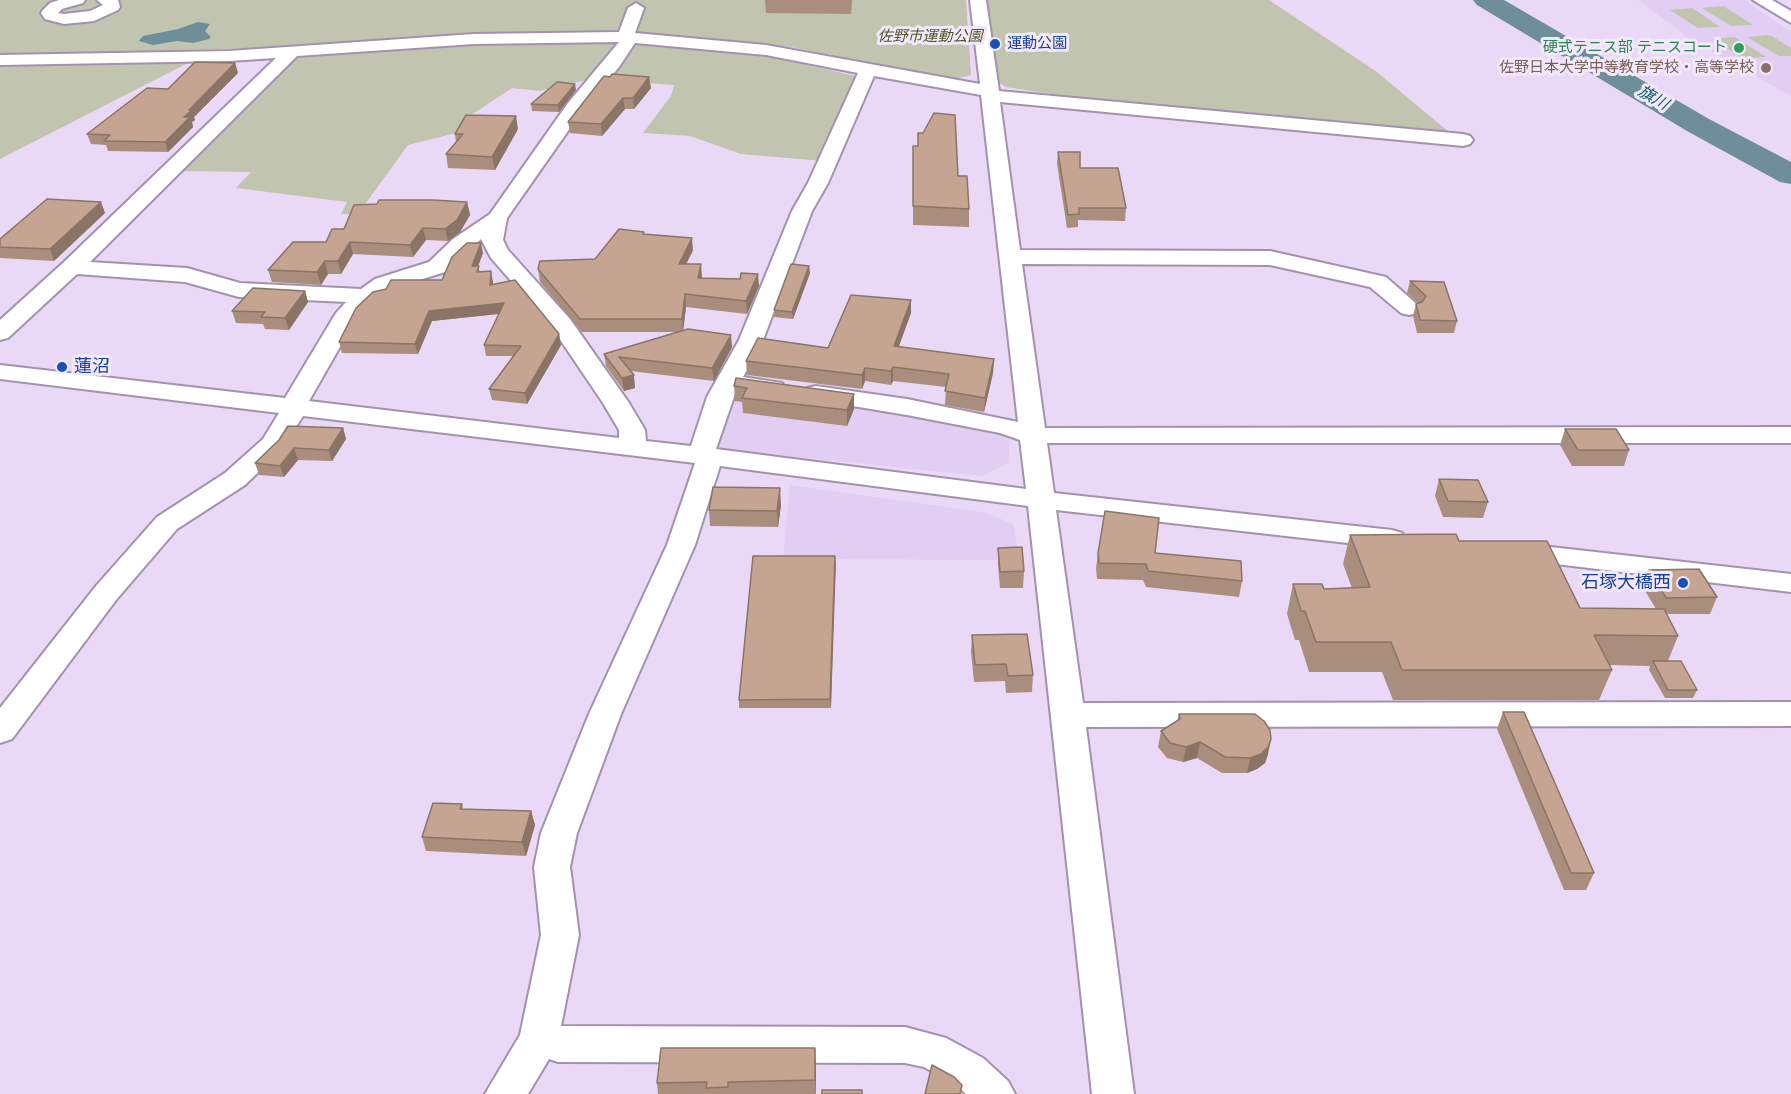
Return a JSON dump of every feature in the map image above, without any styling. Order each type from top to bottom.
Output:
[{"type":"street","points":[[77,0],[56,6],[49,13],[56,18],[74,19],[94,16],[109,10],[112,3],[105,0]]},
{"type":"street","points":[[978,0],[1113,1094]]},
{"type":"street","points":[[1761,0],[1791,18]]},
{"type":"street","points":[[0,731],[106,593],[167,523],[219,491],[272,444],[290,417],[348,313],[383,284],[437,267],[461,244],[497,218],[575,107],[613,63],[628,38],[636,8]]},
{"type":"street","points":[[31,60],[74,19]]},
{"type":"street","points":[[0,60],[291,53],[495,38],[628,38],[731,45],[869,68],[989,93],[1463,140]]},
{"type":"street","points":[[0,333],[72,267],[291,53]]},
{"type":"street","points":[[506,1094],[539,1039],[560,935],[552,867],[559,833],[605,714],[681,544],[720,397],[751,340],[802,211],[818,183],[869,68]]},
{"type":"street","points":[[497,218],[492,240],[499,253],[562,324],[632,430],[633,449]]},
{"type":"street","points":[[1011,257],[1270,258],[1378,282],[1408,308]]},
{"type":"street","points":[[72,267],[187,275],[239,290],[366,296]]},
{"type":"street","points":[[0,372],[705,456],[1040,499],[1423,542]]},
{"type":"street","points":[[727,382],[907,406],[1006,426],[1032,435],[1791,435]]},
{"type":"street","points":[[1494,550],[1791,583]]},
{"type":"street","points":[[1068,715],[1791,714]]},
{"type":"street","points":[[539,1039],[558,1044],[905,1045],[932,1051],[969,1071],[994,1094]]},
{"type":"shaded area","name":"佐野日本大学中等教育学校・高等学校","points":[[1638,0],[1745,0],[1791,32],[1791,96],[1690,39]]},
{"type":"shaded area","points":[[732,387],[867,405],[1009,431],[1009,462],[982,476],[710,448]]},
{"type":"shaded area","points":[[790,485],[988,513],[1014,525],[1019,560],[783,559]]},
{"type":"green space","name":"佐野市運動公園","points":[[0,0],[966,0],[971,75],[955,79],[791,47],[637,32],[506,32],[295,47],[0,55]]},
{"type":"green space","name":"佐野市運動公園","points":[[986,0],[1269,0],[1377,72],[1450,133],[1091,100],[1006,87],[998,82]]},
{"type":"green space","name":"硬式テニス部 テニスコート","points":[[1723,6],[1753,25],[1731,26],[1702,8]]},
{"type":"green space","name":"硬式テニス部 テニスコート","points":[[1692,8],[1720,27],[1698,28],[1670,10]]},
{"type":"green space","name":"硬式テニス部 テニスコート","points":[[1770,35],[1791,48],[1791,56],[1779,56],[1747,37]]},
{"type":"green space","name":"硬式テニス部 テニスコート","points":[[1735,37],[1766,57],[1742,58],[1712,39]]},
{"type":"green space","points":[[472,43],[614,43],[615,47],[631,48],[639,43],[731,52],[776,58],[860,77],[823,161],[741,154],[690,136],[643,133],[671,96],[674,85],[590,79],[540,91],[512,88],[465,119],[456,133],[408,145],[358,214],[341,214],[347,202],[236,188],[251,172],[177,171],[291,61],[301,56]]},
{"type":"green space","points":[[188,63],[0,159],[0,66]]},
{"type":"water","points":[[198,22],[210,24],[205,31],[211,37],[209,39],[193,43],[177,41],[153,45],[139,41],[143,36],[178,29]]},
{"type":"building","points":[[195,62],[235,63],[189,110],[192,110],[184,117],[190,117],[165,142],[104,141],[110,135],[87,134],[147,88],[168,89]]},
{"type":"building","points":[[612,74],[649,77],[633,98],[623,98],[601,124],[568,122],[604,76],[610,77]]},
{"type":"building","points":[[557,82],[575,84],[558,105],[531,104]]},
{"type":"building","points":[[934,113],[955,115],[958,176],[967,176],[969,209],[913,206],[913,146],[918,146],[918,133],[923,133]]},
{"type":"building","points":[[466,115],[516,116],[492,157],[446,154],[463,134],[455,134]]},
{"type":"building","points":[[1058,152],[1080,152],[1080,168],[1118,168],[1126,208],[1079,208],[1079,214],[1068,215]]},
{"type":"building","points":[[47,199],[101,202],[50,249],[0,247],[0,239]]},
{"type":"building","points":[[379,200],[467,202],[457,220],[445,229],[423,228],[410,245],[350,242],[338,261],[325,261],[317,272],[268,270],[293,242],[326,242],[332,229],[344,229],[354,205],[377,204]]},
{"type":"building","points":[[619,229],[644,232],[643,234],[692,238],[679,264],[701,264],[698,278],[740,279],[741,273],[758,274],[746,301],[685,294],[682,319],[580,319],[538,269],[540,261],[595,259]]},
{"type":"building","points":[[467,243],[481,243],[472,266],[479,266],[477,272],[491,271],[490,285],[515,280],[559,334],[525,393],[489,389],[521,346],[484,345],[504,303],[429,311],[415,344],[339,342],[356,308],[373,292],[386,289],[391,280],[442,280],[452,257]]},
{"type":"building","points":[[791,264],[809,266],[792,312],[774,310]]},
{"type":"building","points":[[1410,281],[1444,282],[1457,321],[1420,320],[1416,304],[1422,302],[1426,296]]},
{"type":"building","points":[[253,288],[305,291],[285,318],[261,317],[265,312],[232,311]]},
{"type":"building","points":[[851,295],[911,300],[894,346],[994,359],[985,398],[945,391],[949,374],[893,367],[891,371],[865,368],[862,375],[746,361],[758,338],[828,348]]},
{"type":"building","points":[[688,329],[731,335],[712,368],[619,357],[634,375],[622,378],[604,354]]},
{"type":"building","points":[[736,378],[854,394],[847,410],[742,398],[747,388],[734,386]]},
{"type":"building","points":[[288,426],[343,428],[329,450],[294,448],[280,466],[255,463],[279,440]]},
{"type":"building","points":[[1565,429],[1616,429],[1629,450],[1578,450]]},
{"type":"building","points":[[1439,479],[1478,480],[1488,502],[1448,501]]},
{"type":"building","points":[[713,487],[780,488],[777,511],[709,510]]},
{"type":"building","points":[[1105,511],[1159,518],[1155,553],[1241,561],[1242,581],[1148,571],[1146,564],[1099,563],[1098,553]]},
{"type":"building","points":[[1456,534],[1459,541],[1547,541],[1580,608],[1664,609],[1678,636],[1594,635],[1612,670],[1402,670],[1391,642],[1316,642],[1305,611],[1301,611],[1293,584],[1322,584],[1324,589],[1370,587],[1350,535]]},
{"type":"building","points":[[1022,547],[1024,571],[1000,572],[998,548]]},
{"type":"building","points":[[753,556],[835,556],[830,699],[739,700]]},
{"type":"building","points":[[1699,569],[1717,597],[1666,598],[1649,570]]},
{"type":"building","points":[[1027,634],[1033,675],[1008,676],[1006,664],[975,665],[972,635]]},
{"type":"building","points":[[1653,661],[1681,661],[1697,690],[1668,690]]},
{"type":"building","points":[[1503,712],[1524,712],[1594,873],[1571,873]]},
{"type":"building","points":[[1179,714],[1255,714],[1270,730],[1271,739],[1268,747],[1261,754],[1250,758],[1225,757],[1200,742],[1186,747],[1170,743],[1161,731],[1180,719]]},
{"type":"building","points":[[433,803],[462,804],[460,809],[531,811],[522,842],[422,837]]},
{"type":"building","points":[[661,1048],[815,1048],[815,1080],[728,1082],[728,1087],[706,1088],[707,1082],[657,1083]]},
{"type":"building","points":[[932,1065],[954,1077],[962,1085],[960,1094],[925,1094]]},
{"type":"building","points":[[822,1090],[862,1090],[862,1094],[822,1094]]},
{"type":"waterway","name":"旗川","points":[[1486,0],[1698,125],[1791,175]]},
{"type":"place","name":"運動公園","points":[[995,44]]},
{"type":"place","name":"硬式テニス部 テニスコート","points":[[1739,48]]},
{"type":"place","name":"佐野日本大学中等教育学校・高等学校","points":[[1766,68]]},
{"type":"place","name":"蓮沼","points":[[62,367]]},
{"type":"place","name":"石塚大橋西","points":[[1683,583]]}]
